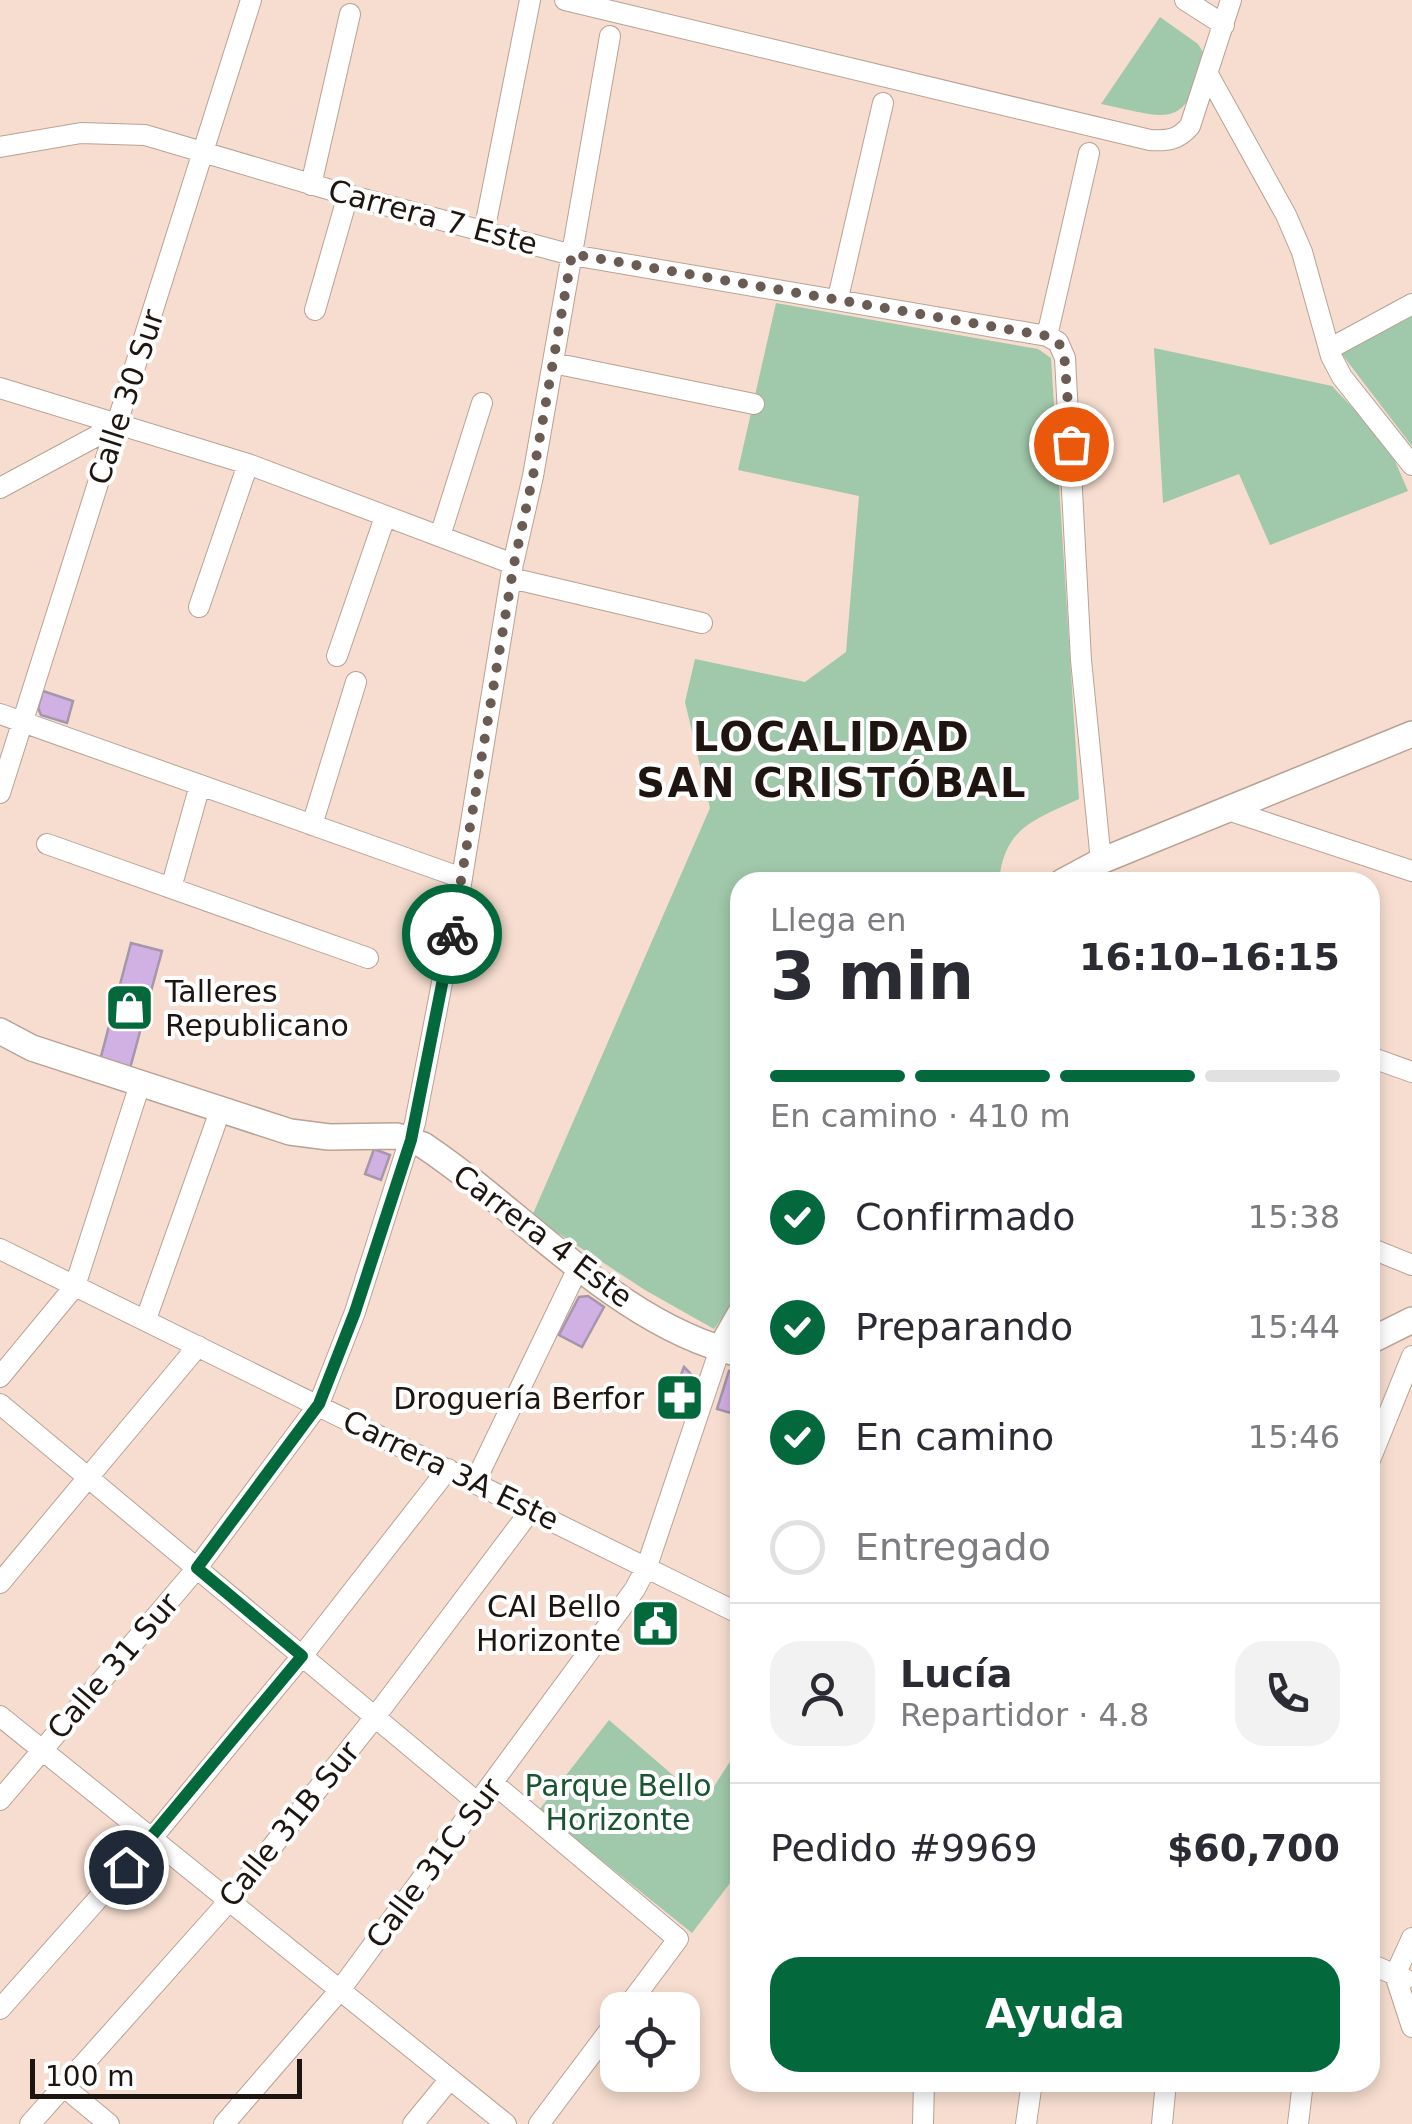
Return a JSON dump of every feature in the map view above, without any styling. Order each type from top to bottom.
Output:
[{"type":"street","name":"Calle 30 Sur","points":[[0,793],[10,717],[119,424],[252,0]]},
{"type":"street","points":[[484,232],[530,0]]},
{"type":"street","points":[[565,0],[1150,140],[1172,140],[1184,132],[1209,76],[1231,0]]},
{"type":"street","points":[[1186,0],[1224,26]]},
{"type":"street","points":[[311,185],[350,14]]},
{"type":"street","name":"Calle 31 Sur","points":[[0,1800],[197,1568],[319,1404],[355,1312],[411,1140],[462,878],[512,571],[554,364],[610,36]]},
{"type":"street","points":[[1209,76],[1302,252],[1329,349],[1342,378],[1412,466]]},
{"type":"street","points":[[838,298],[883,103]]},
{"type":"street","name":"Carrera 7 Este","points":[[0,147],[60,136],[144,134],[311,185],[572,254],[1047,336]]},
{"type":"street","points":[[1089,152],[1047,336],[1062,346],[1064,358],[1082,660],[1101,861]]},
{"type":"street","points":[[315,310],[348,195]]},
{"type":"street","points":[[1329,349],[1412,304]]},
{"type":"street","points":[[554,364],[754,404]]},
{"type":"street","points":[[0,388],[248,464],[440,536],[512,571],[702,623]]},
{"type":"street","points":[[440,536],[482,403]]},
{"type":"street","points":[[0,488],[119,424]]},
{"type":"street","points":[[199,607],[248,464]]},
{"type":"street","points":[[337,656],[385,516]]},
{"type":"street","points":[[312,825],[356,682]]},
{"type":"street","points":[[10,717],[462,878]]},
{"type":"street","points":[[1081,872],[1412,734]]},
{"type":"street","points":[[170,888],[200,785]]},
{"type":"street","points":[[1228,810],[1412,871]]},
{"type":"street","points":[[47,844],[368,958]]},
{"type":"street","name":"Carrera 4 Este","points":[[0,1031],[32,1048],[270,1127],[309,1136],[381,1135],[411,1140],[441,1158],[662,1325],[697,1342],[730,1351]]},
{"type":"street","points":[[1380,1061],[1412,1072]]},
{"type":"street","points":[[0,1377],[75,1286],[140,1084]]},
{"type":"street","points":[[146,1319],[220,1110]]},
{"type":"street","name":"Carrera 3A Este","points":[[0,1248],[730,1609]]},
{"type":"street","points":[[1380,1252],[1412,1266]]},
{"type":"street","points":[[476,1482],[579,1266]]},
{"type":"street","points":[[1380,1336],[1412,1320]]},
{"type":"street","points":[[0,1583],[198,1346]]},
{"type":"street","name":"Calle 31C Sur","points":[[224,2124],[340,1990],[620,1612],[647,1566],[730,1351]]},
{"type":"street","points":[[1380,1435],[1412,1356]]},
{"type":"street","points":[[0,1404],[478,1803]]},
{"type":"street","points":[[0,2009],[152,1838],[302,1656],[448,1469]]},
{"type":"street","name":"Calle 31B Sur","points":[[30,2124],[229,1901],[530,1510]]},
{"type":"street","points":[[0,1716],[506,2124]]},
{"type":"street","points":[[493,1783],[678,1939],[638,1992]]},
{"type":"street","points":[[1412,1938],[1404,1979],[1412,2026]]},
{"type":"street","points":[[1380,1968],[1404,1979]]},
{"type":"street","points":[[539,2124],[600,2043]]},
{"type":"street","points":[[413,2124],[450,2079]]},
{"type":"street","points":[[64,2086],[109,2124]]},
{"type":"street","points":[[923,2124],[924,2092]]},
{"type":"street","points":[[1026,2124],[1031,2092]]},
{"type":"street","points":[[1162,2124],[1165,2092]]},
{"type":"street","points":[[1298,2124],[1302,2092]]},
{"type":"green space","points":[[1160,17],[1198,44],[1203,52],[1190,97],[1171,114],[1101,104]]},
{"type":"green space","points":[[776,303],[1038,349],[1051,358],[1079,799],[1024,828],[1007,849],[1001,872],[730,872],[730,1307],[714,1329],[645,1290],[532,1216],[710,808],[685,702],[695,659],[805,682],[846,652],[859,496],[738,470]]},
{"type":"green space","points":[[1412,312],[1412,446],[1341,353]]},
{"type":"green space","points":[[1154,348],[1332,386],[1388,445],[1408,491],[1270,545],[1239,474],[1163,503]]},
{"type":"green space","name":"Parque Bello Horizonte","points":[[609,1720],[704,1802],[730,1762],[730,1883],[692,1933],[539,1810]]},
{"type":"building","points":[[43,691],[73,701],[67,723],[41,715],[38,708]]},
{"type":"building","name":"Talleres Republicano","points":[[131,943],[162,951],[129,1072],[99,1064]]},
{"type":"building","points":[[374,1149],[390,1155],[381,1180],[365,1174]]},
{"type":"building","points":[[588,1296],[604,1307],[582,1347],[559,1335],[579,1297]]},
{"type":"building","name":"Droguería Berfor","points":[[684,1367],[691,1374],[692,1386],[680,1415],[667,1410]]},
{"type":"building","points":[[729,1371],[730,1371],[730,1413],[717,1409]]},
{"type":"building","name":"CAI Bello Horizonte","points":[[653,1606],[673,1617],[659,1640],[640,1629]]},
{"type":"way so far","points":[[452,934],[514,564],[572,254],[1047,336],[1058,342],[1064,352],[1071,444]]},
{"type":"place","name":"Talleres Republicano","points":[[130,1008]]},
{"type":"place","name":"Droguería Berfor","points":[[679,1398]]},
{"type":"place","name":"CAI Bello Horizonte","points":[[656,1623]]},
{"type":"district","name":"LOCALIDAD SAN CRISTÓBAL","points":[[832,760]]},
{"type":"route","points":[[126,1867],[302,1656],[197,1568],[319,1404],[355,1312],[411,1140],[452,934]]}]
